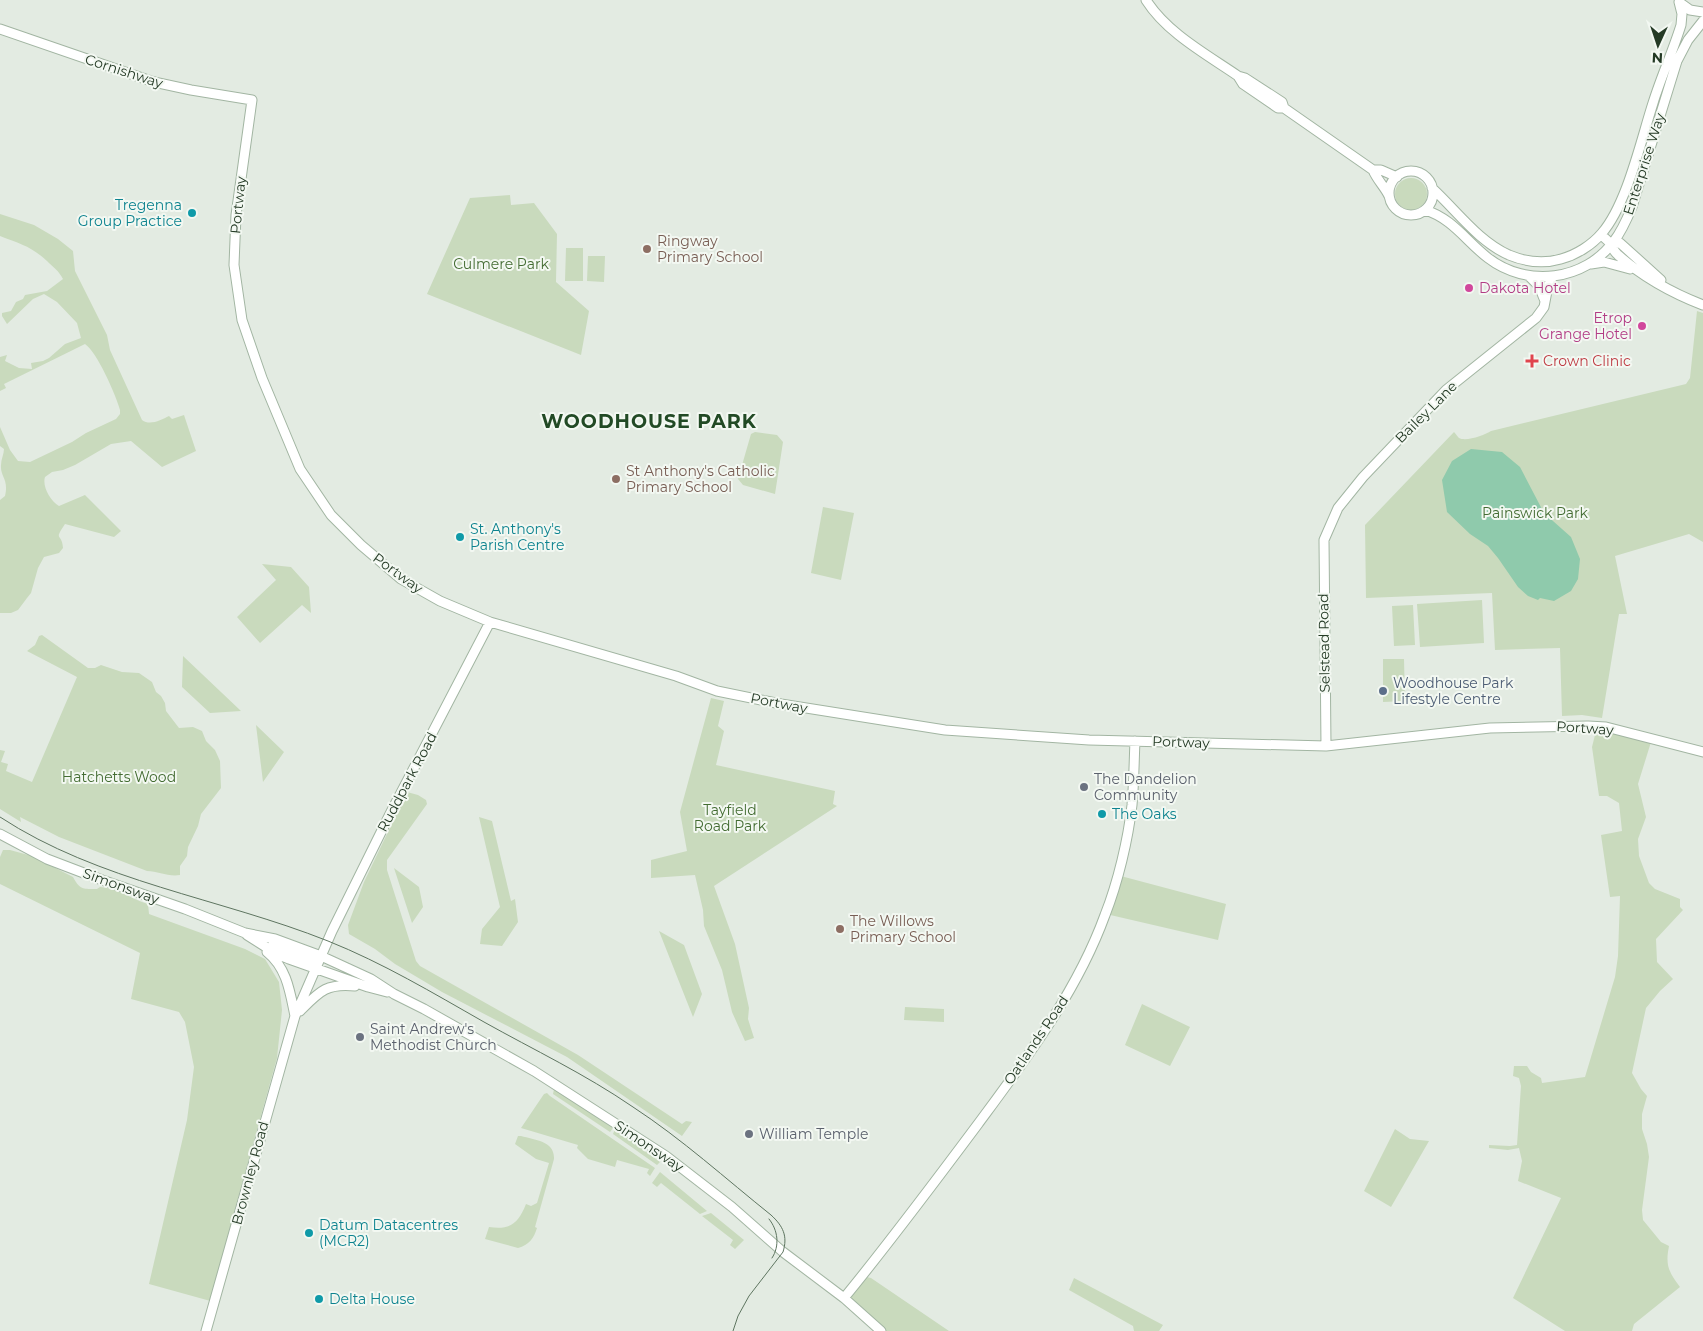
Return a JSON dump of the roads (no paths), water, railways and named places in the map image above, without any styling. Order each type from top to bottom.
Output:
[{"type":"street","name":"Enterprise Way","points":[[1146,0],[1159,17],[1171,28],[1238,76],[1245,78],[1282,102],[1284,108],[1373,170],[1396,209],[1406,214],[1420,213],[1426,210],[1442,216],[1500,267],[1530,277],[1553,276],[1576,270],[1600,256],[1612,244],[1624,226],[1632,207],[1677,61],[1688,40],[1703,21]]},
{"type":"street","name":"Enterprise Way","points":[[1373,170],[1381,170],[1397,176],[1403,173],[1417,172],[1428,179],[1432,188],[1488,241],[1498,249],[1523,260],[1544,262],[1568,257],[1583,249],[1601,235],[1626,190],[1655,98],[1678,35],[1682,14],[1678,1]]},
{"type":"street","points":[[1678,1],[1690,10],[1703,12]]},
{"type":"street","name":"Cornishway","points":[[0,29],[154,82],[252,100]]},
{"type":"street","name":"Portway","points":[[252,100],[236,215],[234,265],[239,302],[248,338],[262,378],[300,469],[331,515],[361,545],[401,579],[440,602],[490,622],[659,671],[717,691],[781,704],[954,731],[1030,737],[1326,746],[1490,728],[1588,726],[1606,727],[1703,752]]},
{"type":"street","points":[[1389,196],[1390,189],[1397,176]]},
{"type":"street","points":[[1426,210],[1432,200],[1432,188]]},
{"type":"street","points":[[1601,235],[1612,244],[1613,250],[1639,272]]},
{"type":"street","points":[[1612,244],[1620,243],[1676,294]]},
{"type":"street","points":[[1585,266],[1604,262],[1621,265],[1639,272],[1676,294],[1703,305]]},
{"type":"street","name":"Bailey Lane","points":[[1324,540],[1338,508],[1363,477],[1446,390],[1536,318],[1543,310],[1548,286],[1553,276]]},
{"type":"street","points":[[1530,277],[1539,286],[1545,301]]},
{"type":"street","name":"Selstead Road","points":[[1324,540],[1323,595],[1326,746]]},
{"type":"street","name":"Ruddpark Road","points":[[316,968],[391,812],[490,622]]},
{"type":"street","name":"Oatlands Road","points":[[844,1298],[922,1199],[1021,1066],[1063,1002],[1078,975],[1106,914],[1124,847],[1132,806],[1135,740]]},
{"type":"street","name":"Simonsway","points":[[0,834],[48,859],[185,909],[312,960],[316,968],[368,987],[394,994]]},
{"type":"street","points":[[256,938],[284,972],[295,1016]]},
{"type":"street","name":"Simonsway","points":[[256,938],[275,938],[321,956],[371,979],[394,994],[534,1071],[666,1156],[732,1207],[783,1252],[844,1298],[880,1331]]},
{"type":"street","name":"Brownley Road","points":[[206,1331],[295,1016],[316,968]]},
{"type":"street","points":[[295,1016],[318,993],[326,988],[348,985],[368,987]]},
{"type":"tram line","points":[[0,817],[38,839],[78,858],[161,887],[287,926],[328,941],[368,959],[578,1073],[651,1119],[771,1215],[779,1223],[785,1236],[783,1252],[749,1296],[738,1316],[733,1331]]},
{"type":"tram line","points":[[769,1219],[777,1238],[775,1253],[772,1258]]},
{"type":"place","name":"Tregenna Group Practice","points":[[192,213]]},
{"type":"place","name":"Ringway Primary School","points":[[647,249]]},
{"type":"place","name":"Dakota Hotel","points":[[1469,288]]},
{"type":"place","name":"Etrop Grange Hotel","points":[[1642,326]]},
{"type":"place","name":"Crown Clinic","points":[[1532,361]]},
{"type":"place","name":"St Anthony's Catholic Primary School","points":[[616,479]]},
{"type":"place","name":"St. Anthony's Parish Centre","points":[[460,537]]},
{"type":"place","name":"Woodhouse Park Lifestyle Centre","points":[[1383,691]]},
{"type":"place","name":"The Dandelion Community","points":[[1084,787]]},
{"type":"place","name":"The Oaks","points":[[1102,814]]},
{"type":"place","name":"The Willows Primary School","points":[[840,929]]},
{"type":"place","name":"Saint Andrew's Methodist Church","points":[[360,1037]]},
{"type":"place","name":"William Temple","points":[[749,1134]]},
{"type":"place","name":"Datum Datacentres (MCR2)","points":[[309,1233]]},
{"type":"place","name":"Delta House","points":[[319,1299]]},
{"type":"district","name":"WOODHOUSE PARK","points":[[649,421]]},
{"type":"park label","name":"Culmere Park","points":[[501,264]]},
{"type":"park label","name":"Painswick Park","points":[[1535,513]]},
{"type":"park label","name":"Hatchetts Wood","points":[[119,777]]},
{"type":"park label","name":"Tayfield Road Park","points":[[730,818]]}]
